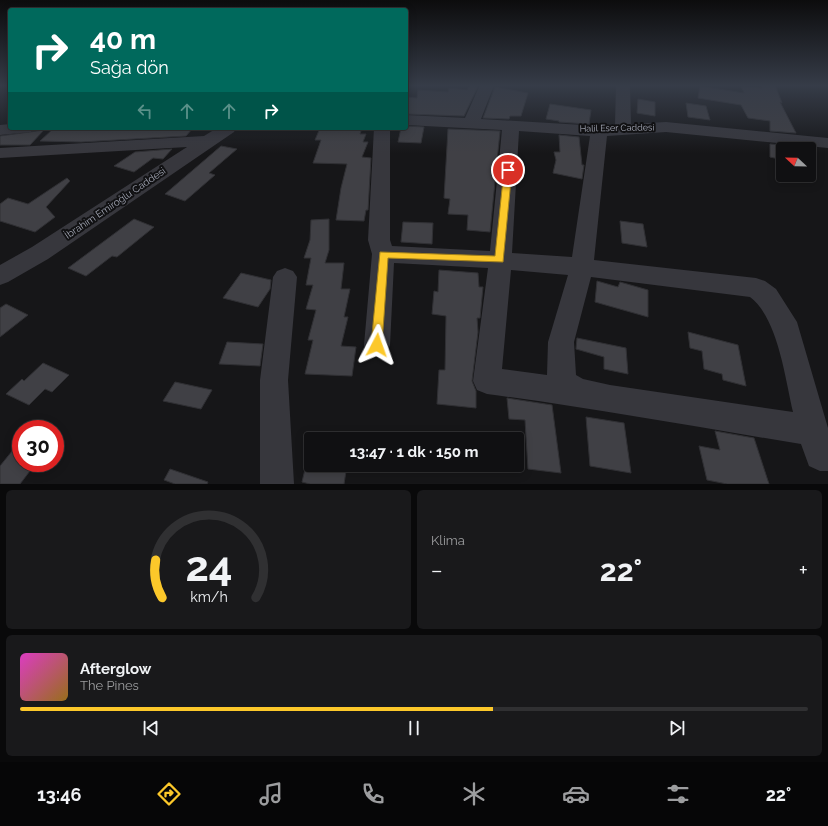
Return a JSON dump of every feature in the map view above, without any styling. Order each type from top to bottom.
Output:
[{"type":"street","points":[[471,122],[477,108]]},
{"type":"street","points":[[578,392],[566,385],[561,376],[561,342],[582,267],[617,108]]},
{"type":"street","points":[[0,122],[8,116]]},
{"type":"street","name":"Halil Eser Caddesi","points":[[408,120],[611,130],[666,127],[828,143]]},
{"type":"street","points":[[511,126],[500,260],[487,381],[578,392],[822,453]]},
{"type":"street","name":"İbrahim Emiroğlu Caddesi","points":[[0,276],[40,253],[225,130]]},
{"type":"street","points":[[377,345],[383,254],[379,240],[382,130]]},
{"type":"street","points":[[0,153],[208,141]]},
{"type":"street","points":[[383,254],[500,260],[582,267],[756,288],[767,296],[784,322],[822,453]]},
{"type":"street","points":[[277,484],[274,380],[285,277]]},
{"type":"building","points":[[408,108],[468,108],[464,116],[408,114]]},
{"type":"building","points":[[487,108],[524,108],[521,116],[510,116],[509,119],[483,118]]},
{"type":"building","points":[[549,108],[575,108],[591,110],[589,124],[559,122],[546,119]]},
{"type":"building","points":[[637,108],[655,108],[655,116],[637,113]]},
{"type":"building","points":[[687,108],[706,108],[710,120],[688,117]]},
{"type":"building","points":[[742,108],[783,108],[796,133],[770,131],[770,121],[748,118]]},
{"type":"building","points":[[408,126],[424,127],[421,143],[398,142],[401,130],[408,130]]},
{"type":"building","points":[[448,129],[500,131],[490,232],[467,230],[468,215],[448,214],[450,199],[444,198]]},
{"type":"building","points":[[44,130],[30,145],[0,145],[0,136]]},
{"type":"building","points":[[52,130],[191,130],[186,136],[81,142],[40,141]]},
{"type":"building","points":[[319,130],[361,130],[360,134],[366,134],[363,142],[368,142],[362,157],[371,158],[368,210],[366,210],[364,221],[336,220],[341,188],[347,164],[313,163],[321,140],[315,140]]},
{"type":"building","points":[[559,135],[579,137],[582,165],[584,165],[582,179],[553,173],[556,160],[554,152],[560,152]]},
{"type":"building","points":[[770,144],[776,145],[776,158],[770,157]]},
{"type":"building","points":[[221,146],[237,149],[209,173],[215,175],[185,201],[165,194]]},
{"type":"building","points":[[172,149],[163,159],[153,158],[134,172],[114,166],[135,152]]},
{"type":"building","points":[[67,178],[70,181],[46,207],[55,217],[35,232],[0,221],[0,204],[8,198],[28,204]]},
{"type":"building","points":[[134,219],[154,227],[117,257],[112,256],[86,276],[68,268]]},
{"type":"building","points":[[329,219],[329,250],[325,263],[344,263],[341,289],[350,289],[344,317],[348,317],[341,346],[356,347],[352,376],[305,374],[313,340],[308,340],[316,310],[306,309],[313,285],[306,285],[311,258],[304,258],[310,240],[311,220]]},
{"type":"building","points":[[620,221],[643,224],[647,247],[622,243]]},
{"type":"building","points":[[403,222],[433,223],[432,244],[401,242]]},
{"type":"building","points":[[439,270],[478,273],[479,287],[483,287],[480,318],[477,318],[478,332],[472,381],[476,391],[476,408],[437,404],[439,370],[445,370],[446,316],[432,314],[434,291],[438,292]]},
{"type":"building","points":[[241,273],[271,280],[270,289],[258,307],[223,298]]},
{"type":"building","points":[[597,281],[618,287],[620,282],[648,290],[648,317],[595,302]]},
{"type":"building","points":[[6,304],[28,315],[0,337],[0,308]]},
{"type":"building","points":[[688,332],[738,345],[746,386],[723,380],[722,374],[704,369],[702,351],[690,348]]},
{"type":"building","points":[[577,338],[626,348],[628,374],[604,369],[604,357],[576,349]]},
{"type":"building","points":[[227,342],[263,344],[260,366],[219,364]]},
{"type":"building","points":[[43,363],[69,375],[52,392],[45,389],[29,405],[6,394],[22,379],[24,381]]},
{"type":"building","points":[[175,382],[212,390],[201,409],[163,401]]},
{"type":"building","points":[[507,398],[552,405],[561,473],[528,469],[525,420],[509,419]]},
{"type":"building","points":[[586,417],[624,423],[631,473],[590,466]]},
{"type":"building","points":[[715,431],[754,438],[769,484],[727,484],[707,480],[699,446],[720,450]]},
{"type":"building","points":[[12,451],[12,472],[29,472],[20,484],[0,484],[0,466]]},
{"type":"building","points":[[170,469],[208,482],[207,484],[175,484],[164,480]]},
{"type":"building","points":[[304,472],[346,472],[344,484],[310,484],[302,482]]},
{"type":"route","points":[[377,345],[383,254],[500,260],[508,170]]}]
